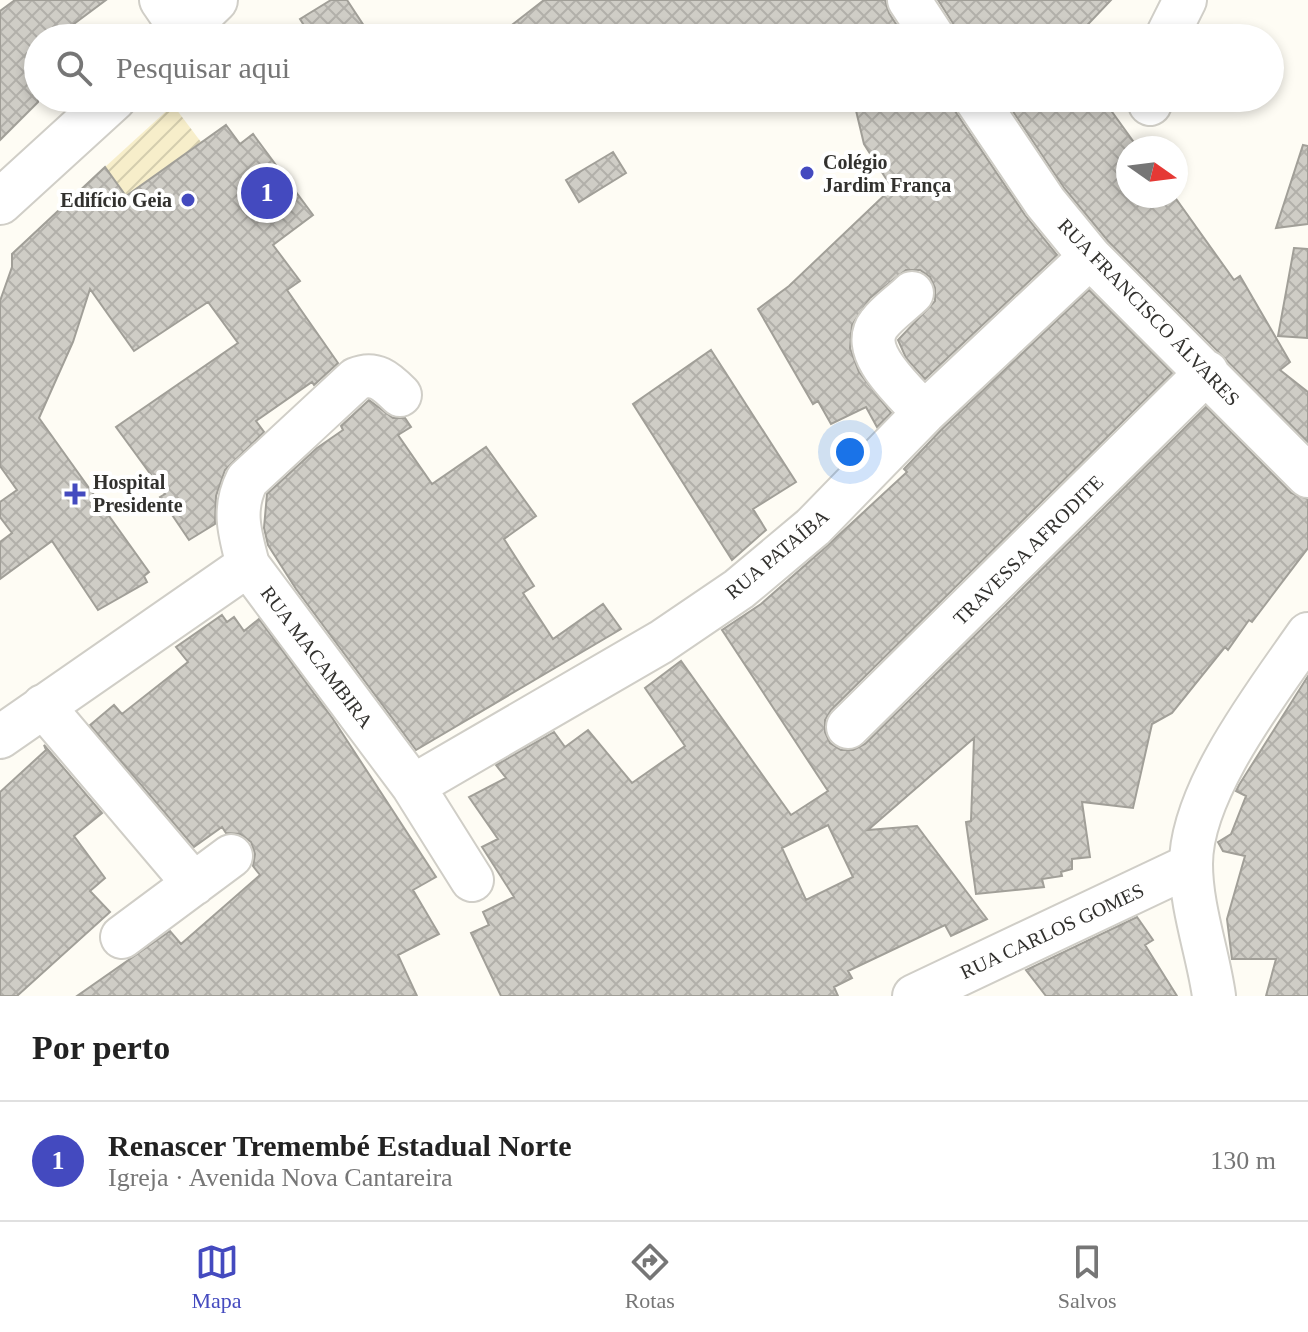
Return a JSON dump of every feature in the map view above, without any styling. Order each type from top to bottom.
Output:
[{"type":"main road","points":[[173,23],[215,0]]},
{"type":"main road","points":[[0,202],[99,112]]},
{"type":"street","points":[[909,0],[925,24]]},
{"type":"street","points":[[1173,24],[1185,0]]},
{"type":"street","name":"RUA FRANCISCO ÁLVARES","points":[[984,112],[1045,202],[1090,257],[1308,476]]},
{"type":"street","name":"RUA PATAÍBA","points":[[413,786],[661,642],[739,589],[813,527],[924,413],[1090,257]]},
{"type":"street","points":[[912,293],[878,324],[873,345],[878,357],[924,413]]},
{"type":"street","name":"TRAVESSA AFRODITE","points":[[848,727],[1207,372]]},
{"type":"street","points":[[248,565],[238,524],[237,501],[247,480],[356,379],[367,374],[378,377],[400,395]]},
{"type":"street","name":"RUA MACAMBIRA","points":[[0,737],[248,565],[413,786],[472,880]]},
{"type":"street","points":[[1214,996],[1191,865],[1195,826],[1221,768],[1308,634]]},
{"type":"street","points":[[43,706],[194,884]]},
{"type":"street","points":[[122,937],[231,856]]},
{"type":"street","name":"RUA CARLOS GOMES","points":[[914,996],[1191,865]]},
{"type":"shaded area","points":[[165,112],[178,112],[201,142],[126,196],[105,167]]},
{"type":"building","points":[[15,0],[106,0],[74,24],[24,24],[24,112],[28,112],[0,140],[0,11]]},
{"type":"building","points":[[331,0],[347,0],[363,24],[303,24],[300,19]]},
{"type":"building","points":[[544,0],[885,0],[896,24],[513,24]]},
{"type":"building","points":[[938,0],[1111,0],[1088,24],[953,24]]},
{"type":"building","points":[[856,112],[956,112],[1025,215],[1057,255],[925,379],[906,358],[898,340],[935,301],[935,288],[930,277],[920,270],[906,270],[870,298],[852,325],[850,348],[859,372],[891,413],[877,427],[866,407],[831,424],[818,401],[813,404],[758,309],[789,286],[892,188],[864,144]]},
{"type":"building","points":[[1013,112],[1112,112],[1129,136],[1116,136],[1116,208],[1183,208],[1234,280],[1240,276],[1290,362],[1280,370],[1308,392],[1308,442],[1108,241],[1064,188]]},
{"type":"building","points":[[226,125],[240,144],[253,134],[313,215],[273,245],[300,281],[287,290],[338,363],[314,385],[312,382],[256,421],[264,432],[225,470],[216,496],[215,524],[189,540],[160,497],[165,494],[116,427],[238,343],[208,302],[134,351],[90,289],[73,342],[39,418],[149,572],[144,576],[147,582],[98,610],[52,541],[0,579],[0,542],[12,533],[0,517],[0,502],[17,490],[0,466],[0,301],[12,267],[12,254],[105,167],[126,196]]},
{"type":"building","points":[[1303,145],[1308,146],[1308,224],[1276,228]]},
{"type":"building","points":[[613,152],[626,173],[579,202],[566,180]]},
{"type":"building","points":[[1294,248],[1308,249],[1307,338],[1278,336]]},
{"type":"building","points":[[1089,290],[1172,373],[831,710],[825,720],[825,732],[830,743],[841,750],[853,750],[865,744],[1206,407],[1291,493],[1308,499],[1308,548],[1228,650],[1225,647],[1172,713],[1152,724],[1133,808],[1082,802],[1090,857],[1072,859],[1072,869],[1061,872],[1062,876],[1042,879],[1044,887],[976,894],[966,822],[971,821],[974,738],[868,830],[917,826],[987,919],[951,936],[945,925],[848,971],[852,978],[834,987],[838,996],[501,996],[471,933],[489,925],[483,912],[514,897],[482,847],[498,839],[469,797],[506,778],[496,765],[554,732],[565,747],[588,730],[632,783],[685,746],[645,688],[681,661],[791,815],[828,791],[722,630],[761,604],[828,545],[907,472],[904,469]],"holes":[[[828,825],[853,877],[806,900],[782,848]]]},
{"type":"building","points":[[711,350],[796,482],[753,509],[766,530],[732,560],[633,404]]},
{"type":"building","points":[[369,400],[393,418],[405,418],[411,427],[398,435],[432,484],[486,447],[536,516],[504,539],[534,586],[523,593],[553,639],[603,604],[621,629],[416,750],[296,589],[268,545],[264,528],[267,494],[317,448],[343,430],[341,426]]},
{"type":"building","points":[[222,615],[227,622],[234,617],[244,631],[259,619],[333,719],[436,877],[413,890],[439,934],[398,955],[417,996],[77,996],[170,931],[181,944],[260,875],[253,866],[255,854],[251,842],[240,834],[226,833],[222,827],[194,847],[90,725],[114,705],[122,714],[188,662],[176,647]]},
{"type":"building","points":[[1308,676],[1308,996],[1266,996],[1276,959],[1232,959],[1227,919],[1245,856],[1223,851],[1218,842],[1231,834],[1246,796],[1236,791],[1239,785]]},
{"type":"building","points":[[44,745],[102,813],[74,836],[105,878],[90,891],[110,912],[17,996],[0,996],[0,792],[46,750]]},
{"type":"building","points":[[1137,917],[1153,940],[1145,945],[1177,996],[1046,996],[1026,970]]},
{"type":"place","name":"Colégio Jardim França","points":[[807,173]]},
{"type":"place","name":"Renascer Tremembé Estadual Norte","points":[[267,193]]},
{"type":"place","name":"Edifício Geia","points":[[188,200]]},
{"type":"place","name":"Hospital Presidente","points":[[75,494]]}]
